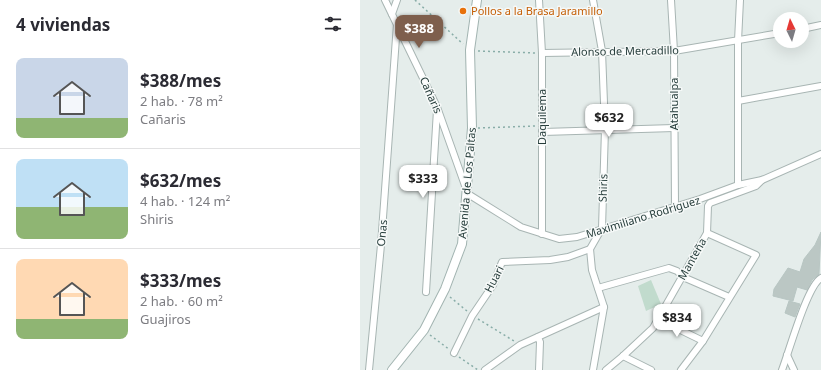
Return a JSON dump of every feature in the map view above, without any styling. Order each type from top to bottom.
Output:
[{"type":"main road","name":"Avenida de Los Paltas","points":[[392,370],[424,330],[444,292],[462,244],[468,194],[472,128],[470,50],[477,0]]},
{"type":"street","name":"Cañaris","points":[[385,0],[437,106],[468,194]]},
{"type":"street","points":[[392,14],[397,0]]},
{"type":"street","name":"Daquilema","points":[[539,0],[542,53],[542,234]]},
{"type":"street","name":"Shiris","points":[[590,249],[602,228],[605,129],[602,51],[593,0]]},
{"type":"street","name":"Atahualpa","points":[[671,0],[674,51],[675,207]]},
{"type":"street","points":[[738,185],[738,41],[740,0]]},
{"type":"street","name":"Onas","points":[[369,370],[381,245],[397,24]]},
{"type":"street","points":[[809,28],[821,25]]},
{"type":"street","name":"Alonso de Mercadillo","points":[[542,53],[674,51],[773,34]]},
{"type":"street","points":[[738,101],[821,86]]},
{"type":"street","points":[[426,292],[437,106]]},
{"type":"street","points":[[542,129],[674,128]]},
{"type":"street","name":"Maximiliano Rodriguez","points":[[468,194],[521,227],[559,239],[567,239],[675,207],[738,185],[762,180],[821,154]]},
{"type":"street","name":"Manteña","points":[[606,370],[653,328],[707,233],[708,206],[710,203],[756,186],[762,180]]},
{"type":"street","points":[[681,370],[703,340],[756,255],[707,233]]},
{"type":"street","points":[[590,249],[592,270],[604,307],[593,370]]},
{"type":"street","name":"Huari","points":[[454,353],[472,316],[492,288],[502,262],[550,260],[568,257],[590,249]]},
{"type":"street","points":[[598,288],[666,268],[677,271],[683,277],[729,297]]},
{"type":"street","points":[[782,370],[807,299],[815,283],[821,278]]},
{"type":"street","points":[[486,370],[520,345],[604,307]]},
{"type":"street","points":[[658,319],[703,340]]},
{"type":"street","points":[[538,337],[540,342],[539,370]]},
{"type":"street","points":[[787,355],[794,370]]},
{"type":"street","points":[[623,356],[651,370]]},
{"type":"path","points":[[415,0],[470,50],[542,53]]},
{"type":"path","points":[[472,128],[542,129]]},
{"type":"path","points":[[444,292],[472,316],[520,345]]},
{"type":"green space","points":[[651,280],[661,304],[646,311],[638,286]]},
{"type":"building","points":[[821,232],[819,274],[812,280],[807,290],[797,287],[793,301],[773,296],[774,289],[788,268],[800,272],[804,259],[815,245]]},
{"type":"building","points":[[789,301],[800,304],[795,317],[785,313]]},
{"type":"place","name":"Pollos a la Brasa Jaramillo","points":[[463,11]]}]
